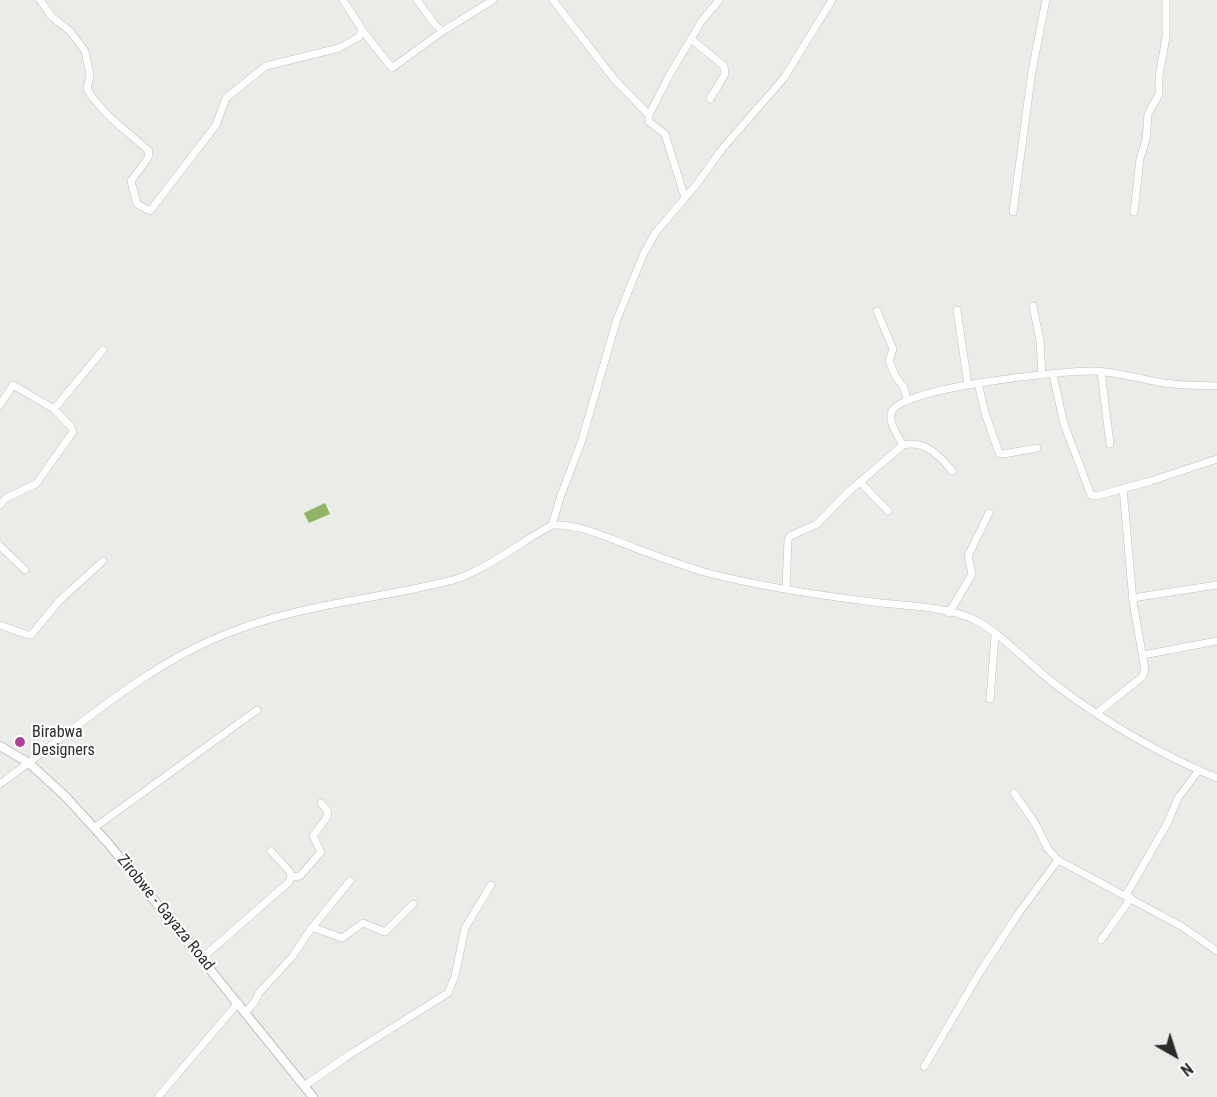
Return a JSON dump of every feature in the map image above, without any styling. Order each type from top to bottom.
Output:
[{"type":"street","points":[[40,0],[52,17],[70,31],[85,51],[90,75],[87,89],[96,102],[121,128],[149,151],[148,158],[131,181],[137,204],[150,212],[216,125],[226,98],[266,66],[339,48],[359,37],[362,30]]},
{"type":"street","points":[[343,0],[362,30],[392,68],[443,31],[493,0]]},
{"type":"street","points":[[417,0],[436,26],[443,31]]},
{"type":"street","points":[[553,0],[614,79],[649,115]]},
{"type":"street","points":[[685,198],[665,134],[649,122],[649,115],[669,74],[701,22],[720,0]]},
{"type":"street","points":[[552,525],[580,443],[617,319],[634,273],[656,232],[740,126],[784,78],[832,0]]},
{"type":"street","points":[[1012,212],[1032,71],[1046,0]]},
{"type":"street","points":[[1134,212],[1148,114],[1159,94],[1159,76],[1166,37],[1166,0]]},
{"type":"street","points":[[691,39],[724,66],[725,74],[710,99]]},
{"type":"street","points":[[1033,306],[1040,341],[1042,375]]},
{"type":"street","points":[[957,310],[968,385]]},
{"type":"street","points":[[877,311],[893,349],[889,361],[904,388],[907,400]]},
{"type":"street","points":[[54,409],[103,350]]},
{"type":"street","points":[[903,445],[894,430],[891,413],[894,408],[907,400],[978,383],[1090,371],[1160,382],[1217,386]]},
{"type":"street","points":[[1101,372],[1110,444]]},
{"type":"street","points":[[1053,375],[1064,424],[1091,495],[1096,496],[1151,481],[1217,459]]},
{"type":"street","points":[[978,383],[987,422],[999,453],[1037,448]]},
{"type":"street","points":[[0,405],[12,386],[54,409],[73,432],[36,484],[6,498],[0,505]]},
{"type":"street","points":[[786,589],[790,536],[817,524],[860,482],[903,445],[914,444],[935,451],[952,471]]},
{"type":"street","points":[[860,482],[888,511]]},
{"type":"street","points":[[1097,713],[1142,677],[1145,670],[1132,598],[1123,488]]},
{"type":"street","points":[[949,613],[972,574],[968,556],[989,513]]},
{"type":"street","points":[[0,784],[102,706],[198,647],[232,632],[318,607],[395,594],[460,578],[486,566],[552,525],[576,527],[709,573],[813,595],[949,613],[978,621],[1060,688],[1132,736],[1217,778]]},
{"type":"street","points":[[0,546],[25,570]]},
{"type":"street","points":[[0,625],[31,634],[60,600],[103,561]]},
{"type":"street","points":[[1132,598],[1217,585]]},
{"type":"street","points":[[990,699],[996,635]]},
{"type":"street","points":[[1143,655],[1217,641]]},
{"type":"street","points":[[94,828],[257,710]]},
{"type":"street","name":"Zirobwe - Gayaza Road","points":[[0,746],[29,763],[65,796],[94,828],[313,1097]]},
{"type":"street","points":[[1101,940],[1129,897],[1178,798],[1199,770]]},
{"type":"street","points":[[1014,793],[1035,824],[1048,849],[1058,860],[1181,926],[1217,951]]},
{"type":"street","points":[[291,877],[300,876],[321,852],[313,836],[328,812],[321,803]]},
{"type":"street","points":[[202,958],[289,882],[290,872],[271,851]]},
{"type":"street","points":[[924,1067],[986,962],[1058,860]]},
{"type":"street","points":[[245,1013],[255,1001],[258,993],[292,957],[312,927],[350,881]]},
{"type":"street","points":[[304,1086],[349,1054],[448,993],[455,976],[465,928],[491,885]]},
{"type":"street","points":[[312,927],[342,938],[363,923],[385,932],[413,904]]},
{"type":"street","points":[[158,1097],[238,1004]]},
{"type":"shaded area","points":[[325,503],[330,514],[309,523],[304,513]]},
{"type":"place","name":"Birabwa Designers","points":[[20,742]]}]
